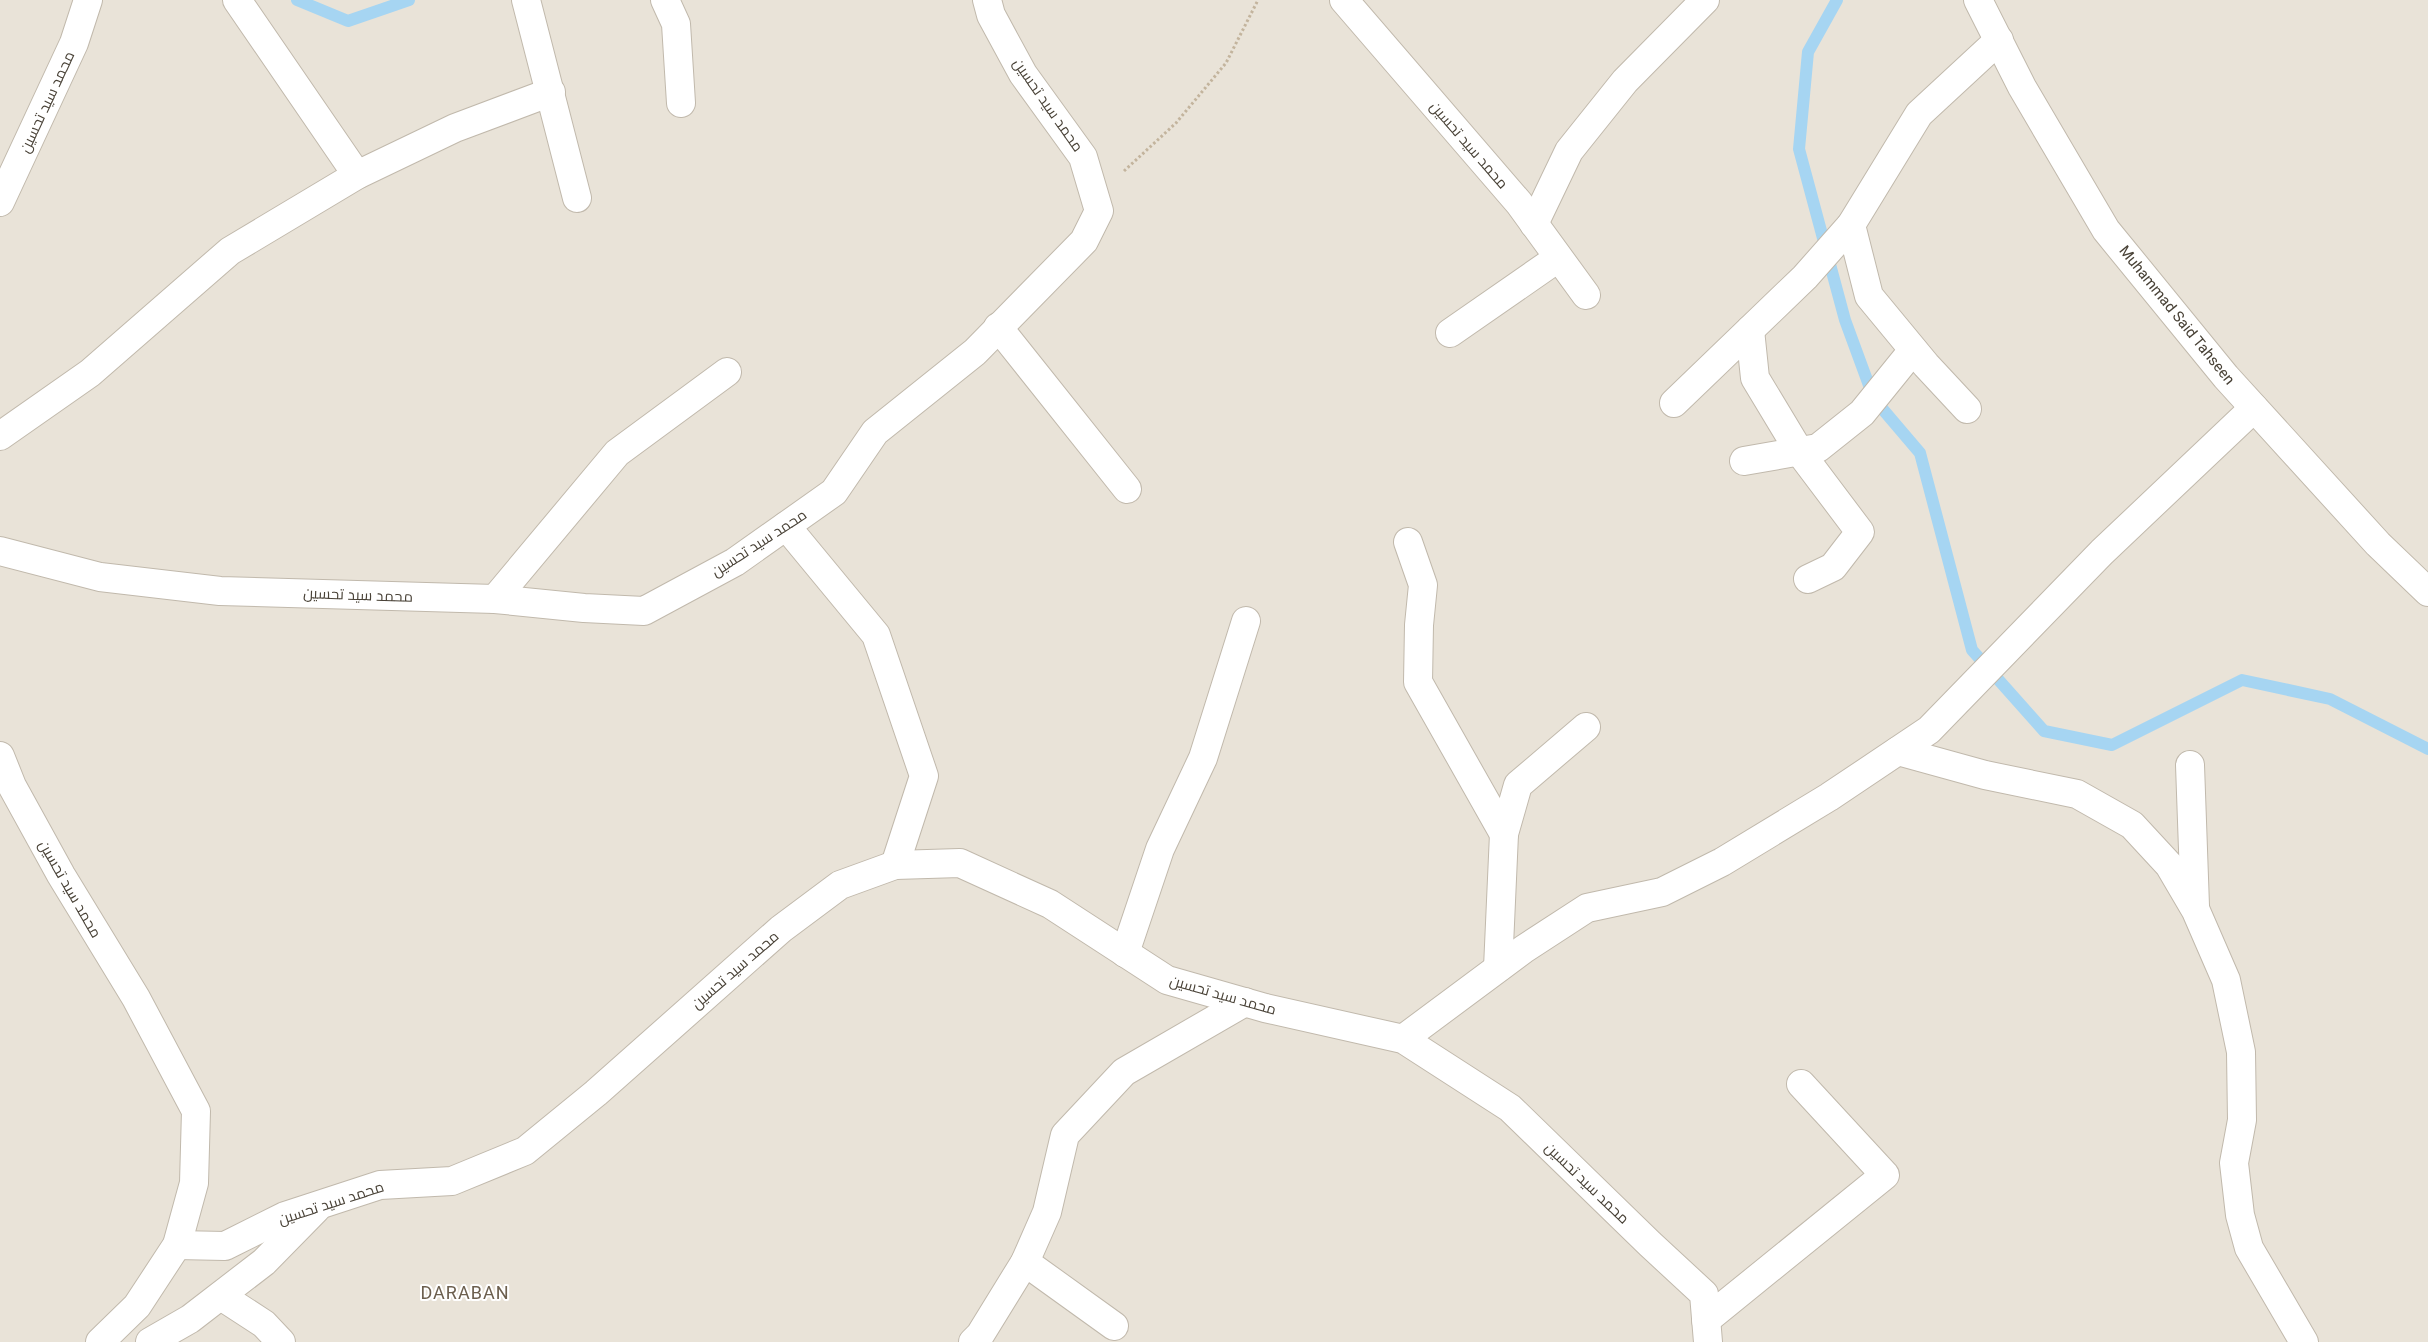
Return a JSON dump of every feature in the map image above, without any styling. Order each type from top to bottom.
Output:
[{"type":"street","name":"محمد سید تحسین","points":[[0,202],[74,43],[88,0]]},
{"type":"street","points":[[237,0],[357,175]]},
{"type":"street","points":[[526,0],[577,198]]},
{"type":"street","points":[[665,0],[676,24],[681,103]]},
{"type":"street","name":"محمد سید تحسین","points":[[0,551],[100,577],[220,590],[495,599],[584,608],[644,611],[735,562],[834,492],[875,432],[976,352],[998,327],[1084,241],[1099,211],[1083,157],[1023,74],[991,15],[987,0]]},
{"type":"street","name":"محمد سید تحسین","points":[[1344,0],[1519,203],[1586,295]]},
{"type":"street","points":[[1534,224],[1570,151],[1625,81],[1705,0]]},
{"type":"street","name":"Muhammad Said Tahseen","points":[[1978,0],[2022,87],[2106,230],[2226,377],[2378,544],[2428,592]]},
{"type":"street","points":[[1674,403],[1805,276],[1851,225],[1919,114],[1999,40]]},
{"type":"street","points":[[0,436],[90,373],[230,251],[357,175],[455,128],[551,92]]},
{"type":"street","points":[[1851,225],[1869,296],[1913,350],[1967,409]]},
{"type":"street","points":[[1450,333],[1558,258]]},
{"type":"street","points":[[998,327],[1127,489]]},
{"type":"street","points":[[1750,330],[1755,378],[1799,451],[1860,532],[1833,567],[1808,579]]},
{"type":"street","points":[[1744,461],[1818,448],[1862,413],[1913,350]]},
{"type":"street","points":[[495,599],[617,452],[727,372]]},
{"type":"street","points":[[1403,1040],[1498,968],[1587,908],[1662,892],[1722,862],[1829,797],[1929,730],[2102,552],[2254,408]]},
{"type":"street","points":[[786,526],[876,635],[924,776],[895,865]]},
{"type":"street","points":[[1408,542],[1423,584],[1419,625],[1418,682],[1504,834]]},
{"type":"street","points":[[1125,953],[1160,849],[1203,758],[1246,620]]},
{"type":"street","points":[[1498,968],[1504,834],[1518,784],[1586,727]]},
{"type":"street","points":[[1898,751],[1985,775],[2077,794],[2132,825],[2169,865],[2196,911],[2226,980],[2242,1052],[2242,1120],[2234,1163],[2240,1215],[2249,1248],[2304,1342]]},
{"type":"street","name":"محمد سید تحسین","points":[[0,756],[12,786],[61,875],[136,998],[196,1111],[194,1183],[177,1245],[225,1246],[285,1216],[380,1185],[452,1181],[525,1151],[604,1086],[781,929],[840,885],[895,865],[960,863],[1050,904],[1167,980],[1245,1002],[1403,1040],[1510,1108],[1704,1294],[1707,1331]]},
{"type":"street","points":[[2190,765],[2196,911]]},
{"type":"street","points":[[973,1342],[980,1335],[1025,1262],[1047,1212],[1065,1135],[1124,1072],[1245,1002]]},
{"type":"street","points":[[1707,1331],[1885,1174],[1801,1084]]},
{"type":"street","points":[[150,1342],[190,1319],[264,1262],[319,1205]]},
{"type":"street","points":[[100,1342],[137,1306],[177,1245]]},
{"type":"street","points":[[1025,1262],[1114,1326]]},
{"type":"street","points":[[221,1296],[264,1324],[280,1342]]},
{"type":"path","points":[[1094,194],[1131,165],[1176,123],[1226,63],[1258,0]]},
{"type":"shaded area","points":[[0,0],[2428,0],[2428,1342],[0,1342]]},
{"type":"waterway","points":[[297,0],[348,21],[409,0]]},
{"type":"waterway","points":[[1837,0],[1808,52],[1799,149],[1845,320],[1874,399],[1920,453],[1972,650],[2044,731],[2112,745],[2242,680],[2330,699],[2428,749]]},
{"type":"district","name":"DARABAN","points":[[465,1292]]}]
